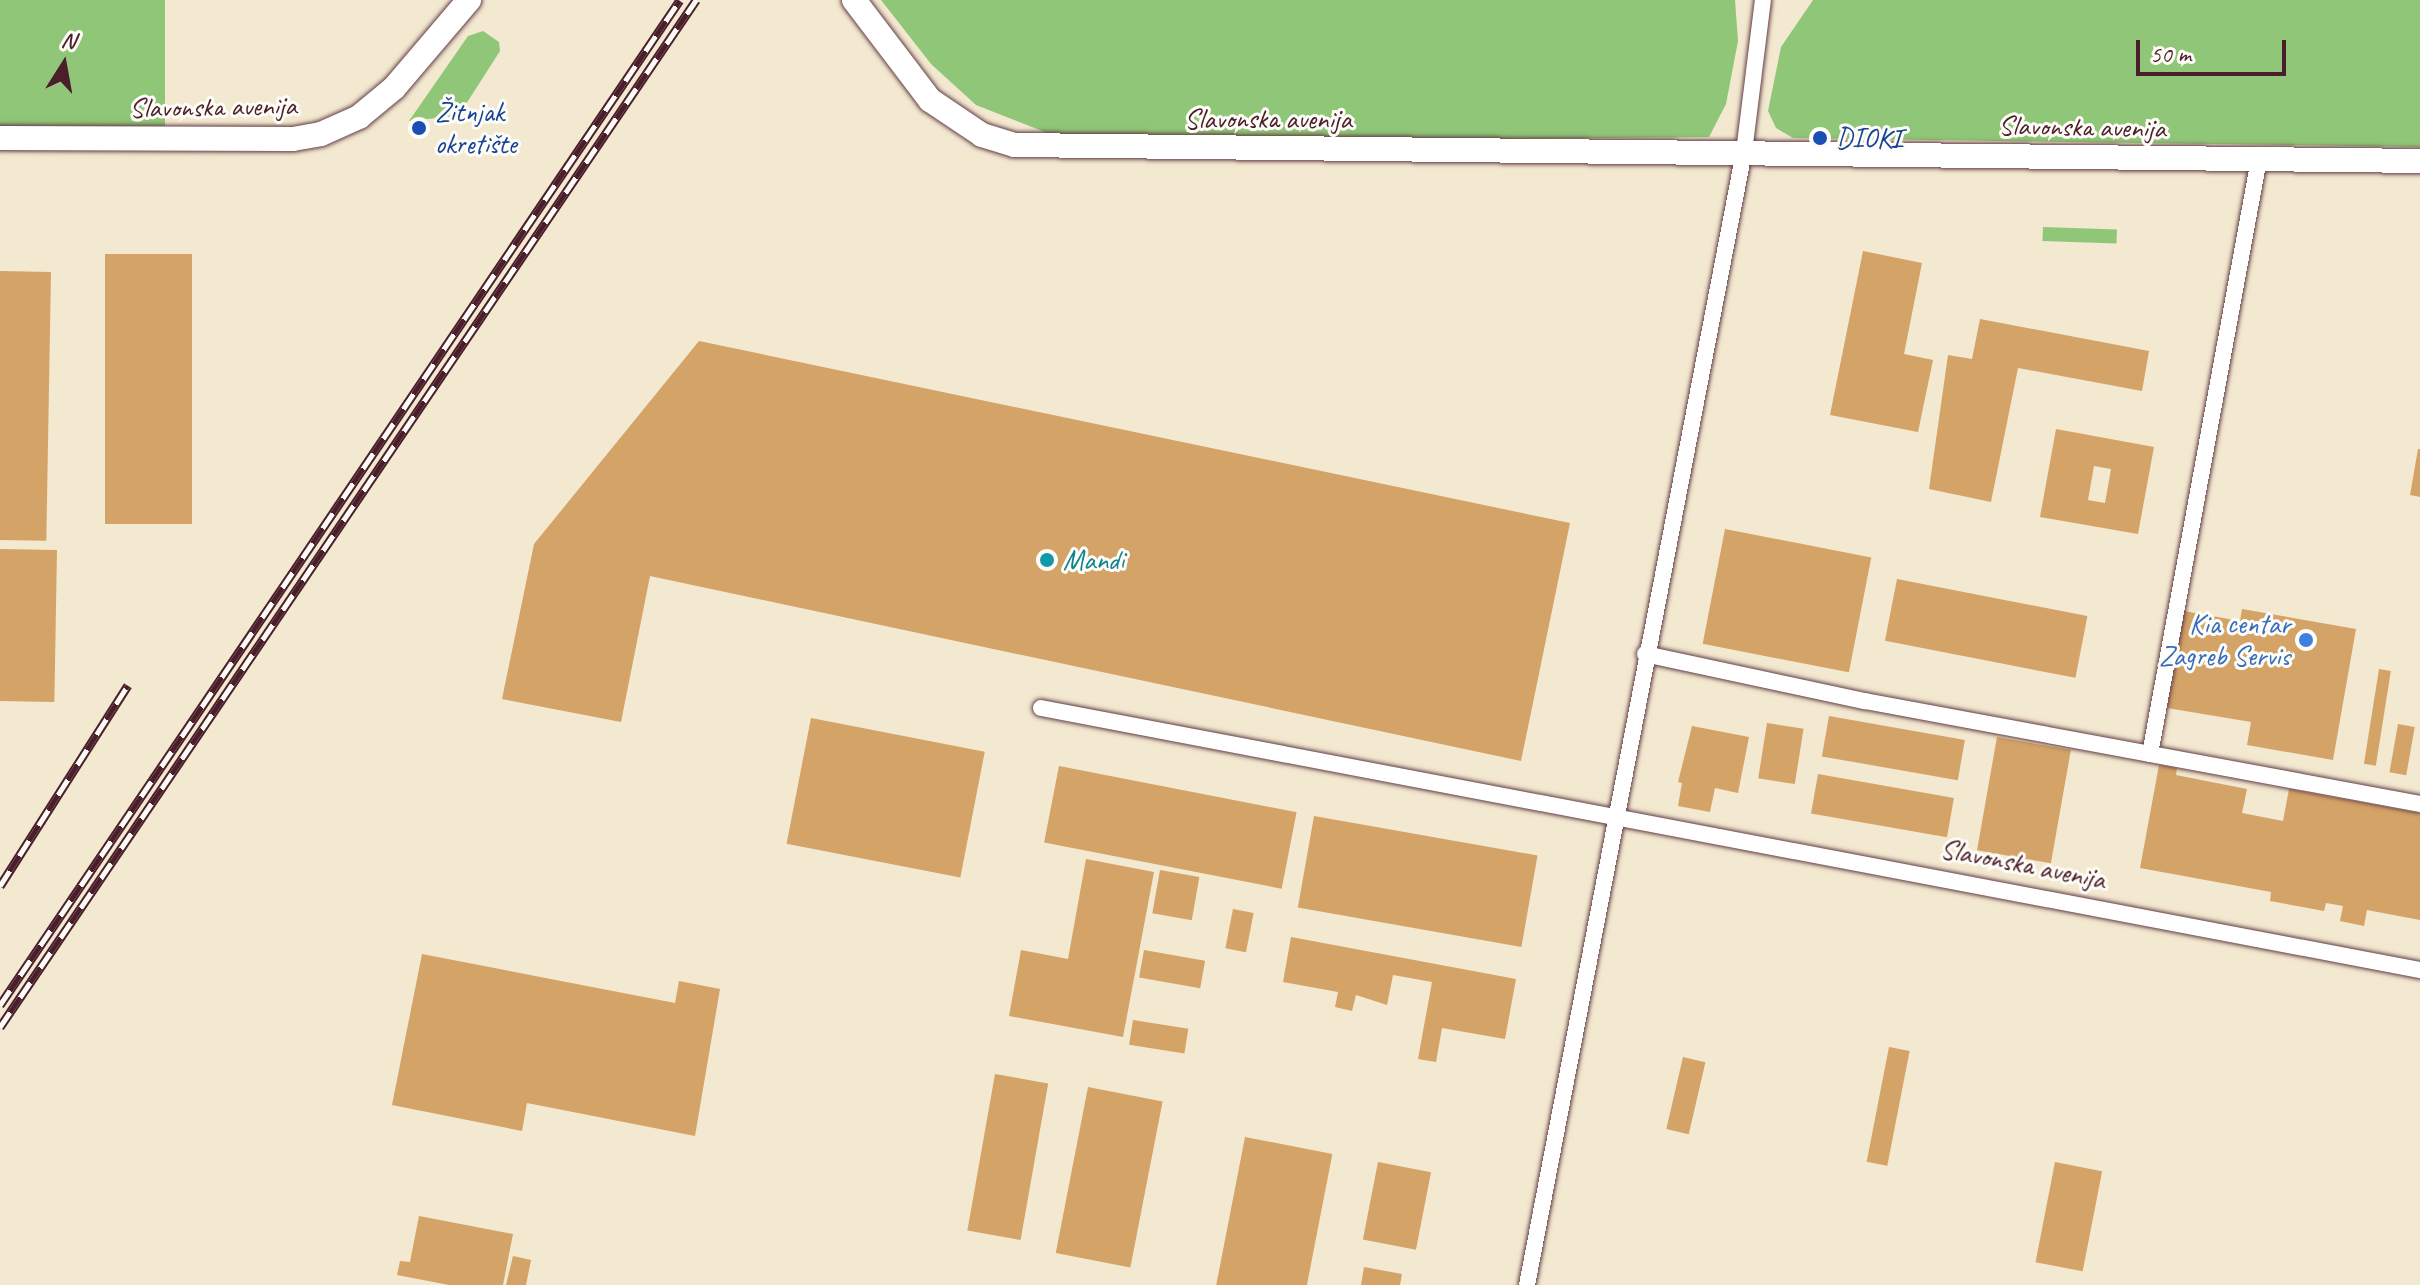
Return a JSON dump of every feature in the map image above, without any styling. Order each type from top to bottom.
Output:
[{"type":"street","name":"Slavonska avenija","points":[[0,138],[265,139],[321,134],[359,117],[394,88],[469,0]]},
{"type":"street","name":"Slavonska avenija","points":[[854,0],[930,100],[982,135],[1015,145],[2420,161]]},
{"type":"street","points":[[1527,1285],[1645,654],[1744,152],[1759,4],[1773,0]]},
{"type":"street","points":[[2150,754],[2259,159]]},
{"type":"street","points":[[1645,654],[2420,804]]},
{"type":"street","name":"Slavonska avenija","points":[[1041,708],[2420,970]]},
{"type":"green space","points":[[0,0],[165,0],[165,126],[0,126]]},
{"type":"green space","points":[[881,0],[1735,0],[1738,41],[1726,104],[1709,137],[1073,143],[976,105],[931,64]]},
{"type":"green space","points":[[1813,0],[2420,0],[2420,147],[1793,138],[1776,128],[1768,111],[1781,47]]},
{"type":"green space","points":[[483,31],[499,42],[500,51],[468,101],[455,116],[409,121],[468,36]]},
{"type":"green space","points":[[2043,227],[2117,230],[2116,244],[2043,241]]},
{"type":"building","points":[[1863,251],[1922,263],[1904,354],[1933,360],[1918,432],[1830,415]]},
{"type":"building","points":[[105,254],[192,254],[192,524],[105,524]]},
{"type":"building","points":[[0,271],[51,272],[46,541],[0,540]]},
{"type":"building","points":[[1980,319],[2149,351],[2142,391],[2018,368],[1991,502],[1929,489],[1948,355],[1972,359]]},
{"type":"building","name":"Mandi","points":[[699,341],[1570,523],[1521,761],[650,576],[621,722],[502,699],[534,544]]},
{"type":"building","points":[[2056,429],[2154,447],[2138,534],[2040,517]],"holes":[[[2094,466],[2111,469],[2105,503],[2088,500]]]},
{"type":"building","points":[[2420,449],[2420,497],[2410,495]]},
{"type":"building","points":[[1725,529],[1871,557],[1849,672],[1703,644]]},
{"type":"building","points":[[0,549],[57,550],[54,702],[0,701]]},
{"type":"building","points":[[1897,579],[2087,616],[2075,678],[1885,641]]},
{"type":"building","points":[[2242,609],[2356,629],[2333,760],[2247,745],[2251,722],[2167,708],[2184,611],[2240,621]]},
{"type":"building","points":[[2379,669],[2391,671],[2376,766],[2364,764]]},
{"type":"building","points":[[1829,716],[1965,740],[1958,780],[1822,756]]},
{"type":"building","points":[[811,718],[985,752],[960,877],[787,844]]},
{"type":"building","points":[[1767,723],[1804,729],[1795,784],[1758,778]]},
{"type":"building","points":[[2398,724],[2415,727],[2406,775],[2389,772]]},
{"type":"building","points":[[1692,726],[1749,737],[1738,793],[1715,788],[1710,812],[1678,806],[1682,783],[1678,782]]},
{"type":"building","points":[[1997,737],[2071,750],[2051,863],[1977,850]]},
{"type":"building","points":[[2159,765],[2177,768],[2176,775],[2247,789],[2242,813],[2283,821],[2289,789],[2420,813],[2420,920],[2367,910],[2364,926],[2340,921],[2343,906],[2326,903],[2324,911],[2270,901],[2271,892],[2140,868]]},
{"type":"building","points":[[1059,766],[1297,812],[1282,889],[1044,843]]},
{"type":"building","points":[[1818,774],[1954,798],[1947,837],[1811,813]]},
{"type":"building","points":[[1314,816],[1538,855],[1521,947],[1298,908]]},
{"type":"building","points":[[1086,859],[1154,872],[1123,1037],[1009,1016],[1021,950],[1068,959]]},
{"type":"building","points":[[1160,870],[1199,877],[1192,920],[1152,913]]},
{"type":"building","points":[[1233,909],[1254,913],[1246,952],[1225,948]]},
{"type":"building","points":[[1291,937],[1516,979],[1505,1039],[1442,1028],[1436,1062],[1418,1059],[1432,982],[1393,975],[1387,1005],[1356,995],[1352,1011],[1335,1007],[1338,992],[1283,982]]},
{"type":"building","points":[[1144,950],[1205,961],[1200,988],[1139,978]]},
{"type":"building","points":[[422,954],[675,1003],[679,981],[720,989],[695,1136],[527,1103],[522,1131],[392,1105]]},
{"type":"building","points":[[1133,1020],[1188,1029],[1184,1053],[1129,1045]]},
{"type":"building","points":[[1889,1047],[1910,1051],[1887,1166],[1867,1162]]},
{"type":"building","points":[[1683,1057],[1705,1062],[1689,1134],[1666,1129]]},
{"type":"building","points":[[995,1074],[1048,1083],[1021,1240],[967,1231]]},
{"type":"building","points":[[1088,1087],[1163,1102],[1130,1267],[1056,1253]]},
{"type":"building","points":[[1245,1137],[1332,1154],[1307,1285],[1216,1285]]},
{"type":"building","points":[[1378,1162],[1431,1172],[1416,1250],[1363,1240]]},
{"type":"building","points":[[2055,1162],[2102,1171],[2083,1271],[2036,1262]]},
{"type":"building","points":[[419,1216],[513,1234],[503,1285],[449,1285],[397,1275],[400,1261],[410,1262]]},
{"type":"building","points":[[513,1256],[531,1260],[526,1285],[506,1285]]},
{"type":"building","points":[[1364,1267],[1402,1274],[1400,1285],[1361,1285]]},
{"type":"railway","points":[[0,1005],[680,0]]},
{"type":"railway","points":[[0,1027],[696,0]]},
{"type":"railway","points":[[0,886],[128,685]]},
{"type":"place","name":"Žitnjak okretište","points":[[419,128]]},
{"type":"place","name":"DIOKI","points":[[1820,138]]},
{"type":"place","name":"Mandi","points":[[1047,560]]},
{"type":"place","name":"Kia centar Zagreb Servis","points":[[2306,640]]}]
